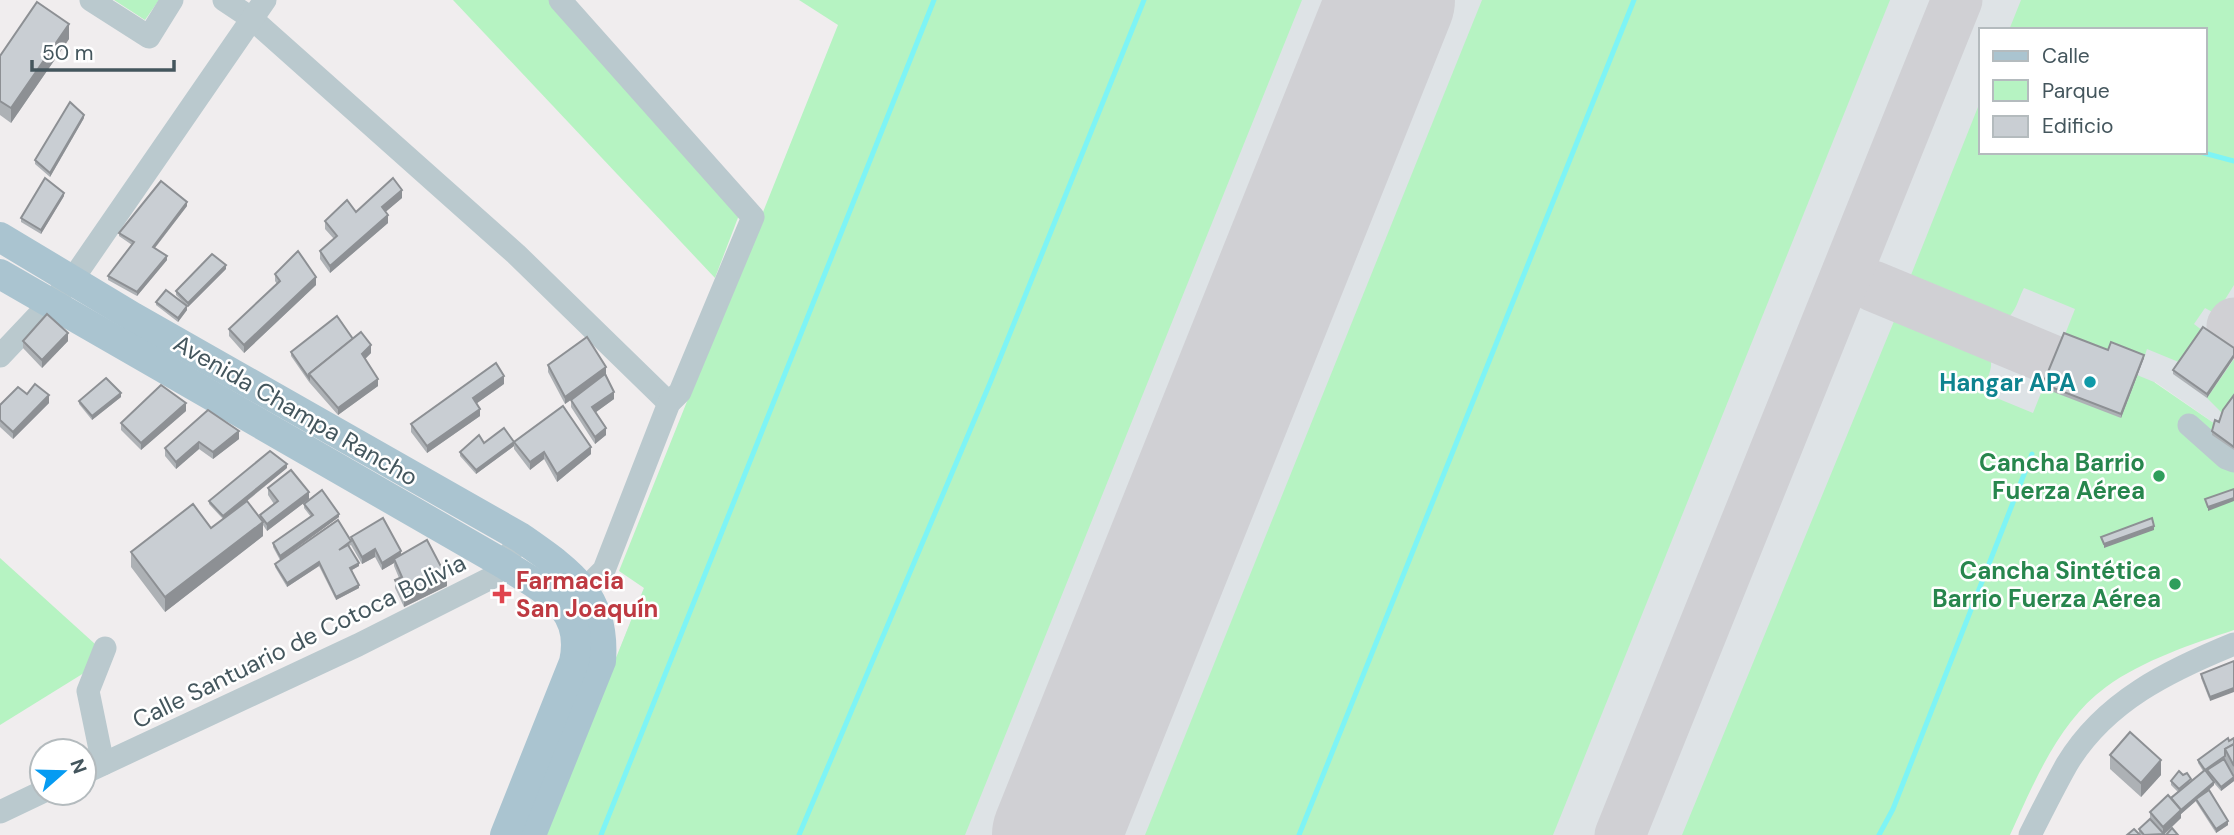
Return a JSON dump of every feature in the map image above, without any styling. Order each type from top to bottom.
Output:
[{"type":"main road","name":"Avenida Champa Rancho","points":[[0,237],[520,537],[548,556],[575,600]]},
{"type":"main road","name":"Avenida Champa Rancho","points":[[0,274],[504,564],[551,595],[575,600]]},
{"type":"main road","points":[[505,835],[574,662],[578,645],[575,600],[597,609],[603,636],[601,662],[531,835]]},
{"type":"street","points":[[91,0],[149,37],[172,0]]},
{"type":"street","points":[[224,0],[258,9],[516,254],[668,403]]},
{"type":"street","points":[[560,0],[753,217],[680,392],[668,403],[604,570],[575,600]]},
{"type":"street","points":[[0,356],[72,280],[258,9]]},
{"type":"street","points":[[2189,425],[2226,458],[2234,461]]},
{"type":"street","name":"Calle Santuario de Cotoca Bolivia","points":[[98,766],[358,645],[491,578],[504,564],[520,537]]},
{"type":"street","points":[[2030,835],[2068,762],[2116,708],[2161,675],[2234,644]]},
{"type":"street","points":[[92,737],[88,691],[105,648]]},
{"type":"street","points":[[0,812],[28,799]]},
{"type":"shaded area","points":[[857,0],[2234,0],[2234,437],[2155,382],[1966,835],[546,835],[644,588]]},
{"type":"green space","points":[[114,0],[159,0],[145,20]]},
{"type":"green space","points":[[453,0],[549,0],[739,215],[715,278]]},
{"type":"green space","points":[[799,0],[1302,0],[965,835],[545,835],[644,588],[619,571],[838,25]]},
{"type":"green space","points":[[1482,0],[1890,0],[1553,835],[1145,835]]},
{"type":"green space","points":[[2021,0],[2234,0],[2234,285],[2216,314],[2205,308],[2194,324],[2203,331],[2181,363],[2147,349],[2144,358],[2108,354],[2064,337],[2075,309],[2024,288],[2011,315],[1994,321],[1907,285],[1979,105],[1979,154],[2206,154],[2206,28],[2010,28]]},
{"type":"green space","points":[[1897,314],[1982,348],[1991,363],[1982,392],[2033,413],[2043,388],[2137,375],[2154,382],[2234,437],[2234,630],[2152,661],[2120,677],[2089,701],[2061,735],[2049,755],[2010,835],[1682,835]]},
{"type":"green space","points":[[2234,359],[2234,398],[2223,414],[2207,398]]},
{"type":"green space","points":[[0,558],[95,644],[92,668],[0,725]]},
{"type":"building","points":[[37,2],[69,24],[11,108],[0,101],[0,56]]},
{"type":"building","points":[[70,102],[84,115],[50,173],[35,160]]},
{"type":"building","points":[[45,178],[64,193],[41,230],[21,218]]},
{"type":"building","points":[[393,178],[402,190],[382,207],[388,215],[330,266],[320,251],[337,236],[325,221],[347,200],[356,212]]},
{"type":"building","points":[[161,181],[187,202],[153,247],[167,256],[137,292],[108,276],[134,242],[119,233]]},
{"type":"building","points":[[298,251],[316,277],[244,345],[229,329],[280,281],[275,274]]},
{"type":"building","points":[[212,254],[226,265],[188,303],[176,291]]},
{"type":"building","points":[[166,290],[187,306],[178,318],[156,302]]},
{"type":"building","points":[[47,314],[68,333],[42,360],[23,341]]},
{"type":"building","points":[[337,316],[353,339],[309,374],[309,378],[291,352]]},
{"type":"building","points":[[2203,327],[2234,348],[2234,355],[2207,394],[2173,370]]},
{"type":"building","points":[[361,332],[371,345],[362,354],[378,379],[338,408],[309,374]]},
{"type":"building","name":"Hangar APA","points":[[2064,333],[2108,350],[2111,342],[2144,355],[2121,414],[2043,384]]},
{"type":"building","points":[[587,337],[606,367],[565,397],[548,365]]},
{"type":"building","points":[[496,363],[504,376],[473,398],[480,409],[427,446],[411,424]]},
{"type":"building","points":[[605,374],[614,392],[592,407],[606,428],[595,437],[571,400]]},
{"type":"building","points":[[106,378],[121,393],[92,416],[79,401]]},
{"type":"building","points":[[35,384],[49,395],[13,432],[0,420],[0,405],[18,387],[27,394]]},
{"type":"building","points":[[161,385],[186,403],[141,443],[121,423]]},
{"type":"building","points":[[2234,395],[2234,447],[2212,431],[2215,420],[2219,422],[2223,410]]},
{"type":"building","points":[[563,406],[591,447],[557,474],[544,452],[530,462],[514,442]]},
{"type":"building","points":[[208,410],[239,431],[213,452],[199,442],[176,462],[165,448]]},
{"type":"building","points":[[504,428],[514,442],[476,470],[460,452],[479,435],[484,443]]},
{"type":"building","points":[[270,451],[287,464],[223,516],[209,501]]},
{"type":"building","points":[[291,470],[309,492],[267,524],[260,515],[278,501],[268,488]]},
{"type":"building","points":[[2234,489],[2234,498],[2208,507],[2205,499]]},
{"type":"building","points":[[322,490],[339,514],[280,556],[273,543],[313,515],[304,504]]},
{"type":"building","points":[[247,501],[263,522],[165,597],[131,552],[193,504],[211,528]]},
{"type":"building","points":[[383,518],[401,551],[382,563],[375,549],[362,557],[351,537]]},
{"type":"building","points":[[2152,518],[2154,526],[2104,544],[2101,537]]},
{"type":"building","points":[[338,520],[351,541],[339,550],[348,545],[359,563],[350,568],[359,585],[336,597],[319,562],[287,583],[275,564]]},
{"type":"building","points":[[427,540],[447,578],[404,599],[395,580],[402,577],[394,559]]},
{"type":"building","points":[[2234,661],[2234,688],[2210,697],[2201,674]]},
{"type":"building","points":[[2130,732],[2161,760],[2141,783],[2110,755]]},
{"type":"building","points":[[2228,738],[2229,741],[2234,738],[2234,744],[2225,749],[2225,756],[2205,770],[2198,760]]},
{"type":"building","points":[[2234,744],[2234,766],[2225,749]]},
{"type":"building","points":[[2224,759],[2234,777],[2221,787],[2207,770]]},
{"type":"building","points":[[2205,770],[2214,782],[2181,810],[2171,798]]},
{"type":"building","points":[[2179,771],[2183,775],[2187,773],[2191,779],[2179,789],[2171,781]]},
{"type":"building","points":[[2209,790],[2228,821],[2216,829],[2196,799]]},
{"type":"building","points":[[2168,795],[2181,810],[2163,827],[2150,812]]},
{"type":"building","points":[[2150,819],[2164,834],[2144,835],[2139,829]]},
{"type":"building","points":[[2172,828],[2178,835],[2166,835]]},
{"type":"building","points":[[2134,829],[2140,835],[2127,835]]},
{"type":"waterway","points":[[601,835],[934,0]]},
{"type":"waterway","points":[[799,835],[990,383],[1144,0]]},
{"type":"waterway","points":[[1299,835],[1634,0]]},
{"type":"waterway","points":[[2206,154],[2234,161]]},
{"type":"waterway","points":[[1879,835],[1893,809],[2032,454]]},
{"type":"taxiway","points":[[1620,835],[1957,0]]},
{"type":"taxiway","points":[[1873,286],[2054,361]]},
{"type":"runway","points":[[1056,835],[1391,0]]},
{"type":"place","name":"Hangar APA","points":[[2090,382]]},
{"type":"place","name":"Cancha Barrio Fuerza Aérea","points":[[2159,476]]},
{"type":"place","name":"Cancha Sintética Barrio Fuerza Aérea","points":[[2175,584]]},
{"type":"place","name":"Farmacia San Joaquín","points":[[502,594]]}]
